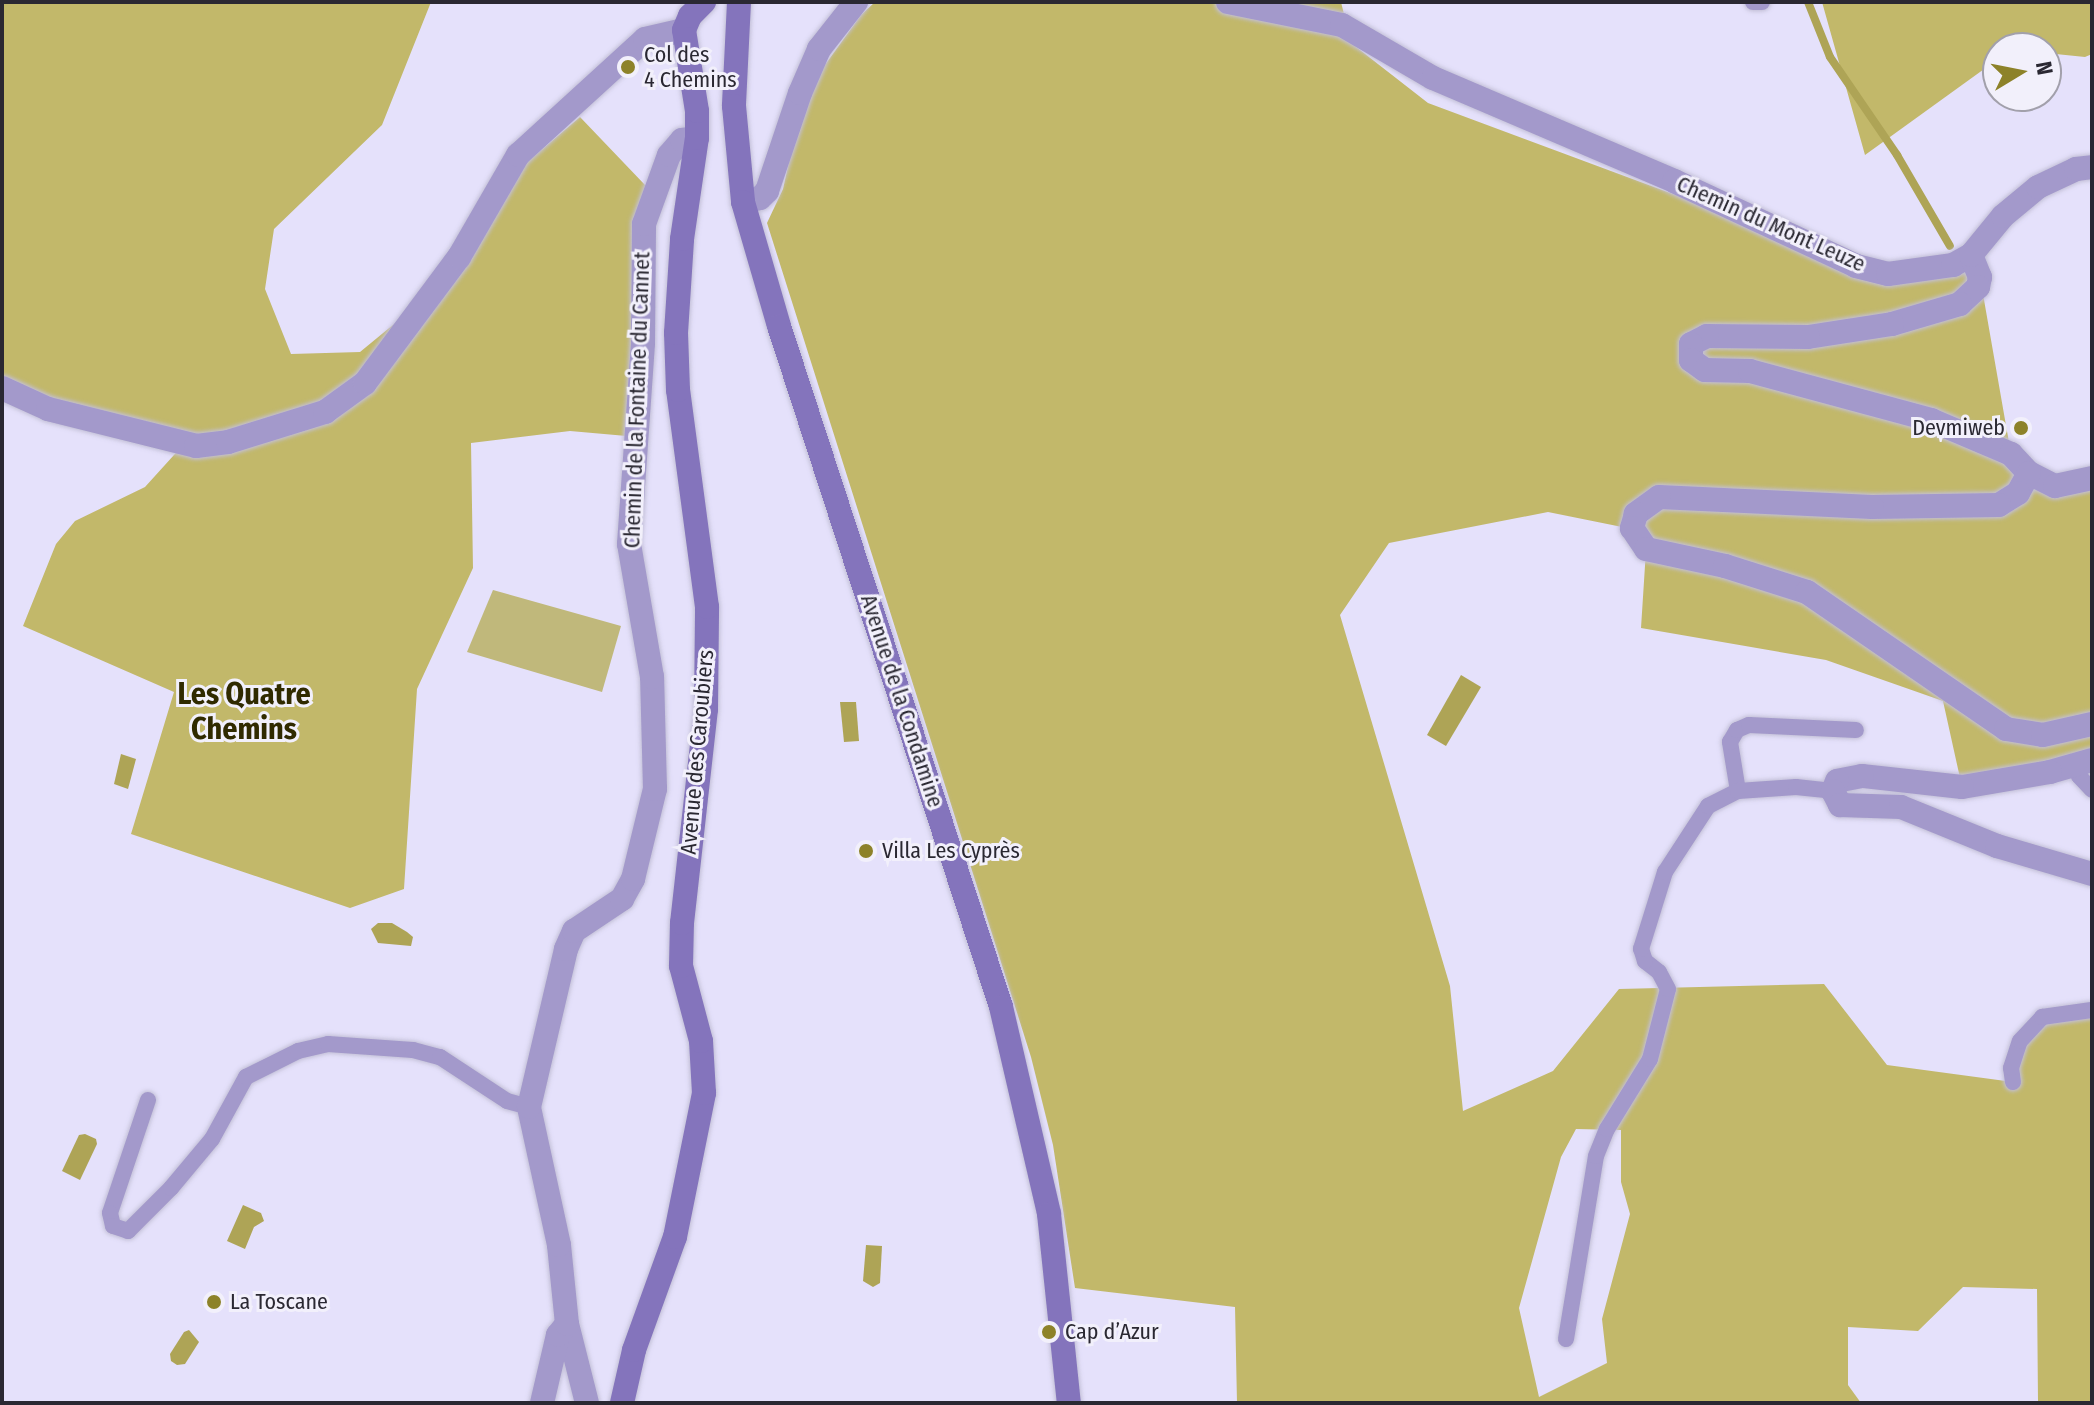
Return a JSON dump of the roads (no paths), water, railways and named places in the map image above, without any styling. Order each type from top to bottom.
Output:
[{"type":"main road","points":[[684,30],[690,16],[704,2]]},
{"type":"main road","name":"Avenue de la Condamine","points":[[739,2],[734,106],[743,202],[779,326],[1001,1007],[1049,1214],[1069,1403]]},
{"type":"main road","name":"Avenue des Caroubiers","points":[[622,1403],[634,1350],[675,1237],[704,1093],[701,1041],[681,966],[682,923],[706,709],[707,607],[678,390],[676,333],[682,239],[697,138],[697,111],[684,30]]},
{"type":"street","points":[[743,202],[760,198],[767,191],[800,93],[819,49],[856,2]]},
{"type":"street","name":"Chemin du Mont Leuze","points":[[1228,2],[1342,25],[1433,78],[1674,181],[1856,266],[1888,274],[1953,265],[1971,255]]},
{"type":"street","points":[[2,388],[61,413],[196,446],[228,442],[325,412],[365,383],[450,270],[518,155],[645,39],[684,30]]},
{"type":"street","name":"Chemin de la Fontaine du Cannet","points":[[542,1403],[558,1335],[567,1324],[559,1245],[529,1107],[566,949],[574,931],[622,899],[633,879],[655,789],[652,677],[629,544],[643,343],[641,269],[644,224],[656,184],[669,155],[682,140],[697,138]]},
{"type":"street","points":[[2092,167],[2076,169],[2038,187],[2003,216],[1971,255],[1980,277],[1978,287],[1960,304],[1892,324],[1808,337],[1707,336],[1691,344],[1691,360],[1705,370],[1750,371],[1931,420],[2011,454],[2029,473],[2055,486],[2092,478]]},
{"type":"street","points":[[2029,473],[2018,493],[1999,505],[1872,507],[1659,497],[1636,514],[1632,528],[1646,549],[1725,566],[1807,592],[2006,729],[2043,735],[2092,724]]},
{"type":"street","points":[[2086,762],[1962,787],[1862,776],[1837,781],[1833,791],[1840,805],[1901,807],[1997,846],[2092,874]]},
{"type":"street","points":[[567,1324],[587,1403]]},
{"type":"lane","points":[[1753,2],[1762,2]]},
{"type":"lane","points":[[1738,791],[1730,742],[1737,730],[1749,725],[1856,730]]},
{"type":"lane","points":[[2086,762],[2079,776],[2092,790]]},
{"type":"lane","points":[[1566,1339],[1596,1156],[1607,1129],[1650,1059],[1668,989],[1659,972],[1645,961],[1641,949],[1665,872],[1708,806],[1738,791],[1796,787],[1833,791]]},
{"type":"lane","points":[[2013,1082],[2011,1068],[2020,1041],[2042,1017],[2092,1010]]},
{"type":"lane","points":[[148,1100],[110,1213],[113,1226],[128,1231],[171,1188],[212,1139],[246,1077],[298,1051],[328,1044],[427,1053],[464,1071],[507,1101],[529,1107]]},
{"type":"waterway","points":[[1808,2],[1830,57],[1897,155],[1950,246]]},
{"type":"place","name":"Col des 4 Chemins","points":[[628,67]]},
{"type":"place","name":"Devmiweb","points":[[2021,428]]},
{"type":"place","name":"Villa Les Cyprès","points":[[866,851]]},
{"type":"place","name":"La Toscane","points":[[214,1302]]},
{"type":"place","name":"Cap d’Azur","points":[[1049,1332]]},
{"type":"district","name":"Les Quatre Chemins","points":[[244,711]]}]
